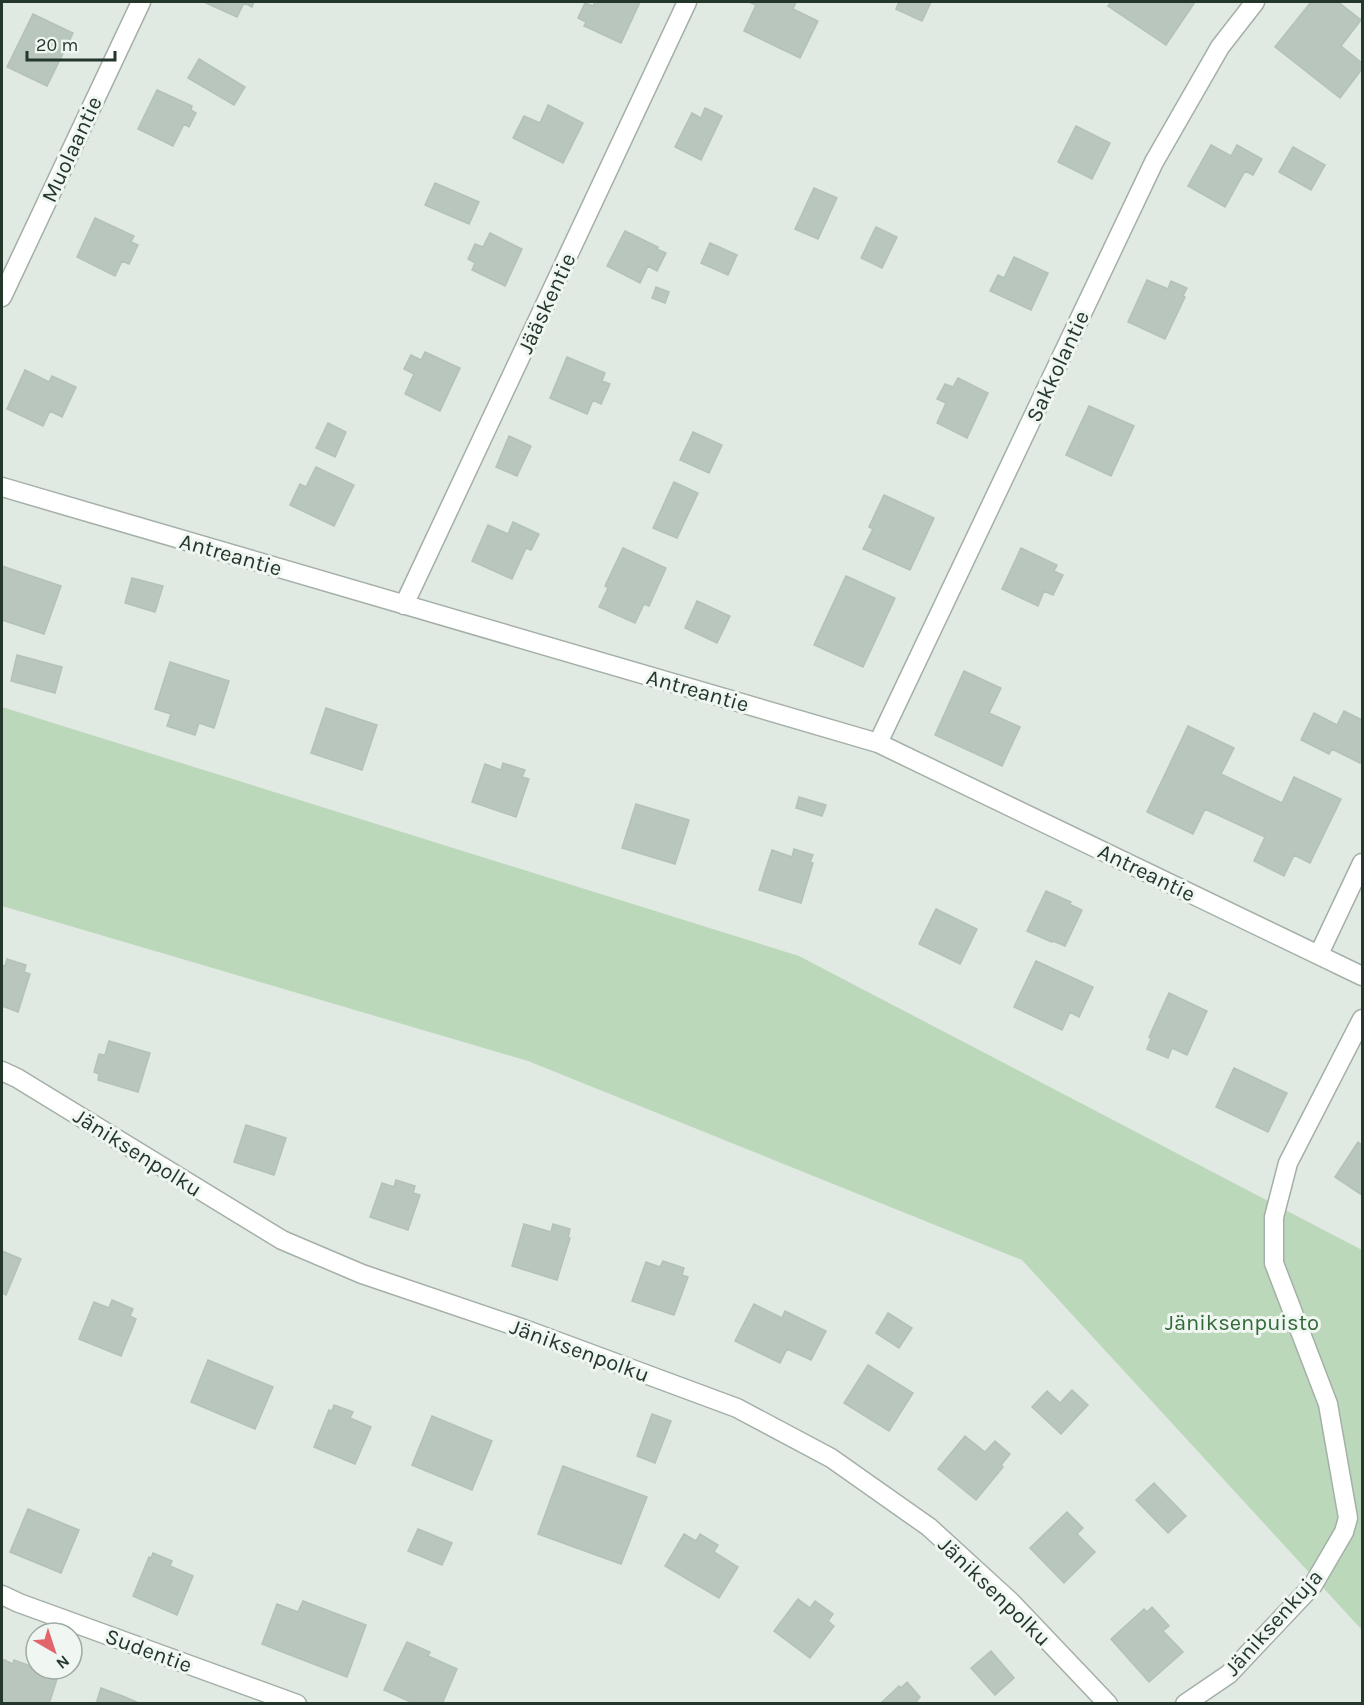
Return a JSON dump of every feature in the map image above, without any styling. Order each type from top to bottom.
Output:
[{"type":"street","name":"Muolaantie","points":[[2,297],[141,2]]},
{"type":"street","name":"Jääskentie","points":[[404,605],[687,2]]},
{"type":"street","name":"Sakkolantie","points":[[878,743],[1154,162],[1220,47],[1255,2]]},
{"type":"street","name":"Antreantie","points":[[2,487],[878,743],[1362,976]]},
{"type":"street","points":[[1318,954],[1362,863]]},
{"type":"street","name":"Jäniksenkuja","points":[[1185,1704],[1229,1674],[1313,1585],[1344,1532],[1348,1518],[1328,1404],[1274,1263],[1274,1217],[1288,1163],[1362,1019]]},
{"type":"street","name":"Jäniksenpolku","points":[[2,1071],[282,1240],[362,1274],[524,1329],[737,1408],[831,1458],[929,1527],[1011,1602],[1108,1704]]},
{"type":"street","name":"Sudentie","points":[[2,1595],[297,1704]]},
{"type":"green space","name":"Jäniksenpuisto","points":[[2,707],[799,956],[1362,1250],[1362,1630],[1022,1260],[528,1061],[2,906]]},
{"type":"building","points":[[204,2],[254,2],[252,7],[244,3],[237,17]]},
{"type":"building","points":[[595,2],[640,2],[621,43],[584,26],[586,22],[578,18],[585,3],[593,6]]},
{"type":"building","points":[[749,2],[796,2],[793,9],[818,21],[800,58],[744,31],[756,5]]},
{"type":"building","points":[[899,2],[931,2],[922,21],[896,9]]},
{"type":"building","points":[[1111,2],[1195,2],[1166,45],[1108,6]]},
{"type":"building","points":[[1311,2],[1338,2],[1361,20],[1341,46],[1362,63],[1362,69],[1340,98],[1275,47]]},
{"type":"building","points":[[33,14],[73,33],[47,86],[7,67]]},
{"type":"building","points":[[199,59],[245,87],[234,105],[188,78]]},
{"type":"building","points":[[157,90],[192,106],[191,110],[196,113],[189,127],[184,124],[173,146],[138,129]]},
{"type":"building","points":[[548,105],[583,123],[563,163],[513,138],[524,116],[540,123]]},
{"type":"building","points":[[705,108],[722,116],[701,160],[675,147],[692,113],[701,118]]},
{"type":"building","points":[[1076,126],[1110,143],[1092,179],[1058,162]]},
{"type":"building","points":[[1211,145],[1231,156],[1237,145],[1262,159],[1253,175],[1245,171],[1225,207],[1188,186]]},
{"type":"building","points":[[1293,147],[1325,165],[1311,190],[1279,172]]},
{"type":"building","points":[[435,183],[479,202],[469,224],[425,205]]},
{"type":"building","points":[[814,188],[837,198],[818,239],[795,229]]},
{"type":"building","points":[[95,218],[134,236],[131,242],[138,245],[129,264],[122,261],[115,276],[77,257]]},
{"type":"building","points":[[876,227],[897,237],[882,268],[861,258]]},
{"type":"building","points":[[625,231],[666,253],[657,271],[648,266],[640,283],[607,266]]},
{"type":"building","points":[[490,233],[522,249],[505,286],[472,270],[475,263],[468,259],[475,244],[483,247]]},
{"type":"building","points":[[710,243],[737,255],[728,275],[701,263]]},
{"type":"building","points":[[1014,257],[1048,273],[1031,310],[990,291],[998,275],[1004,278]]},
{"type":"building","points":[[1147,280],[1168,289],[1171,281],[1187,288],[1165,339],[1128,322]]},
{"type":"building","points":[[656,287],[669,292],[665,303],[652,298]]},
{"type":"building","points":[[425,352],[460,368],[440,411],[405,394],[414,374],[404,369],[411,355],[421,360]]},
{"type":"building","points":[[567,357],[605,373],[602,381],[610,384],[601,404],[593,400],[587,414],[550,398]]},
{"type":"building","points":[[25,370],[49,382],[52,376],[76,387],[62,417],[50,411],[43,426],[7,409]]},
{"type":"building","points":[[958,378],[988,393],[967,438],[937,423],[946,403],[937,399],[945,384],[953,387]]},
{"type":"building","points":[[1089,406],[1134,426],[1111,476],[1066,455]]},
{"type":"building","points":[[328,423],[346,432],[335,457],[316,448]]},
{"type":"building","points":[[693,432],[722,445],[709,473],[680,460]]},
{"type":"building","points":[[509,436],[531,446],[517,476],[496,467]]},
{"type":"building","points":[[316,467],[354,485],[334,526],[290,505],[300,484],[306,487]]},
{"type":"building","points":[[674,482],[698,493],[677,538],[653,528]]},
{"type":"building","points":[[884,495],[934,518],[910,570],[863,549],[873,529],[869,527]]},
{"type":"building","points":[[513,522],[539,534],[531,550],[526,548],[512,579],[472,561],[488,525],[508,534]]},
{"type":"building","points":[[623,548],[666,568],[649,606],[644,604],[635,623],[599,607],[608,588],[605,586]]},
{"type":"building","points":[[1021,548],[1057,565],[1054,571],[1063,575],[1053,595],[1044,591],[1038,606],[1002,589]]},
{"type":"building","points":[[2,566],[61,586],[44,634],[2,620]]},
{"type":"building","points":[[846,576],[895,598],[863,667],[814,645]]},
{"type":"building","points":[[132,578],[163,586],[155,612],[125,603]]},
{"type":"building","points":[[697,601],[730,616],[717,643],[685,628]]},
{"type":"building","points":[[17,655],[62,667],[55,693],[11,681]]},
{"type":"building","points":[[170,662],[229,681],[214,728],[199,723],[195,735],[167,726],[171,714],[155,709]]},
{"type":"building","points":[[964,671],[1001,688],[989,713],[1020,727],[1002,766],[935,735]]},
{"type":"building","points":[[326,708],[377,725],[362,770],[311,753]]},
{"type":"building","points":[[1344,711],[1362,720],[1362,759],[1360,763],[1332,749],[1329,754],[1301,740],[1314,713],[1337,725]]},
{"type":"building","points":[[1188,726],[1234,748],[1221,774],[1282,803],[1294,777],[1341,799],[1310,863],[1294,855],[1284,876],[1254,861],[1265,837],[1205,809],[1193,834],[1147,812]]},
{"type":"building","points":[[503,763],[525,770],[522,777],[529,779],[516,817],[472,802],[485,764],[501,770]]},
{"type":"building","points":[[799,797],[826,805],[822,816],[796,808]]},
{"type":"building","points":[[636,804],[689,820],[675,864],[622,848]]},
{"type":"building","points":[[794,849],[813,855],[810,862],[813,863],[801,903],[759,890],[772,850],[792,857]]},
{"type":"building","points":[[1046,891],[1071,902],[1069,904],[1082,910],[1065,946],[1027,931]]},
{"type":"building","points":[[936,909],[977,929],[960,964],[919,944]]},
{"type":"building","points":[[7,959],[26,965],[24,972],[30,974],[18,1012],[2,1006],[2,965],[5,966]]},
{"type":"building","points":[[1036,961],[1093,987],[1079,1017],[1070,1012],[1062,1030],[1014,1007]]},
{"type":"building","points":[[1169,993],[1207,1011],[1187,1055],[1172,1048],[1168,1058],[1147,1049],[1151,1039],[1149,1037]]},
{"type":"building","points":[[109,1041],[150,1053],[138,1092],[98,1080],[99,1074],[94,1072],[99,1054],[105,1055]]},
{"type":"building","points":[[1234,1068],[1287,1093],[1268,1132],[1216,1107]]},
{"type":"building","points":[[246,1125],[286,1138],[274,1175],[234,1162]]},
{"type":"building","points":[[1358,1142],[1362,1145],[1362,1195],[1335,1177]]},
{"type":"building","points":[[396,1180],[415,1186],[413,1193],[420,1195],[408,1230],[370,1217],[382,1183],[394,1187]]},
{"type":"building","points":[[524,1224],[551,1232],[553,1224],[570,1229],[568,1238],[570,1238],[557,1280],[512,1266]]},
{"type":"building","points":[[2,1251],[21,1259],[6,1295],[2,1293]]},
{"type":"building","points":[[663,1261],[684,1268],[682,1275],[688,1277],[674,1315],[632,1301],[646,1262],[660,1267]]},
{"type":"building","points":[[112,1300],[133,1309],[130,1316],[136,1319],[121,1356],[79,1339],[94,1302],[109,1308]]},
{"type":"building","points":[[754,1304],[782,1318],[785,1311],[826,1331],[811,1360],[787,1349],[780,1363],[735,1341]]},
{"type":"building","points":[[888,1313],[912,1328],[899,1348],[876,1333]]},
{"type":"building","points":[[208,1360],[273,1387],[255,1429],[191,1402]]},
{"type":"building","points":[[868,1365],[913,1393],[889,1431],[844,1403]]},
{"type":"building","points":[[1072,1390],[1088,1405],[1061,1434],[1032,1407],[1047,1391],[1060,1403]]},
{"type":"building","points":[[334,1405],[353,1412],[350,1418],[371,1427],[355,1464],[314,1447],[329,1410],[332,1411]]},
{"type":"building","points":[[652,1414],[671,1421],[655,1463],[637,1456]]},
{"type":"building","points":[[432,1416],[492,1441],[472,1490],[412,1465]]},
{"type":"building","points":[[965,1436],[985,1452],[995,1441],[1010,1454],[1001,1465],[1003,1467],[976,1500],[938,1469]]},
{"type":"building","points":[[563,1466],[647,1497],[621,1564],[538,1534]]},
{"type":"building","points":[[1154,1483],[1186,1516],[1168,1533],[1136,1500]]},
{"type":"building","points":[[28,1509],[79,1530],[61,1573],[10,1552]]},
{"type":"building","points":[[1067,1512],[1083,1528],[1077,1534],[1095,1552],[1064,1583],[1030,1548]]},
{"type":"building","points":[[418,1529],[452,1543],[442,1565],[408,1551]]},
{"type":"building","points":[[684,1534],[696,1541],[700,1534],[718,1545],[714,1552],[738,1567],[719,1598],[665,1566]]},
{"type":"building","points":[[153,1553],[172,1561],[170,1566],[193,1576],[177,1615],[133,1596],[149,1557],[151,1558]]},
{"type":"building","points":[[798,1599],[810,1608],[815,1601],[833,1614],[828,1621],[834,1626],[810,1658],[774,1631]]},
{"type":"building","points":[[303,1601],[366,1625],[347,1677],[262,1644],[277,1604],[298,1612]]},
{"type":"building","points":[[1152,1607],[1169,1626],[1163,1631],[1183,1652],[1149,1682],[1111,1639],[1144,1609],[1147,1612]]},
{"type":"building","points":[[407,1642],[430,1652],[428,1656],[457,1669],[442,1704],[415,1704],[384,1690]]},
{"type":"building","points":[[991,1651],[1014,1678],[995,1695],[971,1668]]},
{"type":"building","points":[[2,1659],[13,1664],[14,1660],[24,1664],[24,1681],[56,1681],[49,1704],[2,1704]]},
{"type":"building","points":[[907,1682],[920,1697],[915,1704],[880,1704],[899,1686],[901,1688]]},
{"type":"building","points":[[101,1688],[125,1697],[141,1704],[96,1704]]}]
